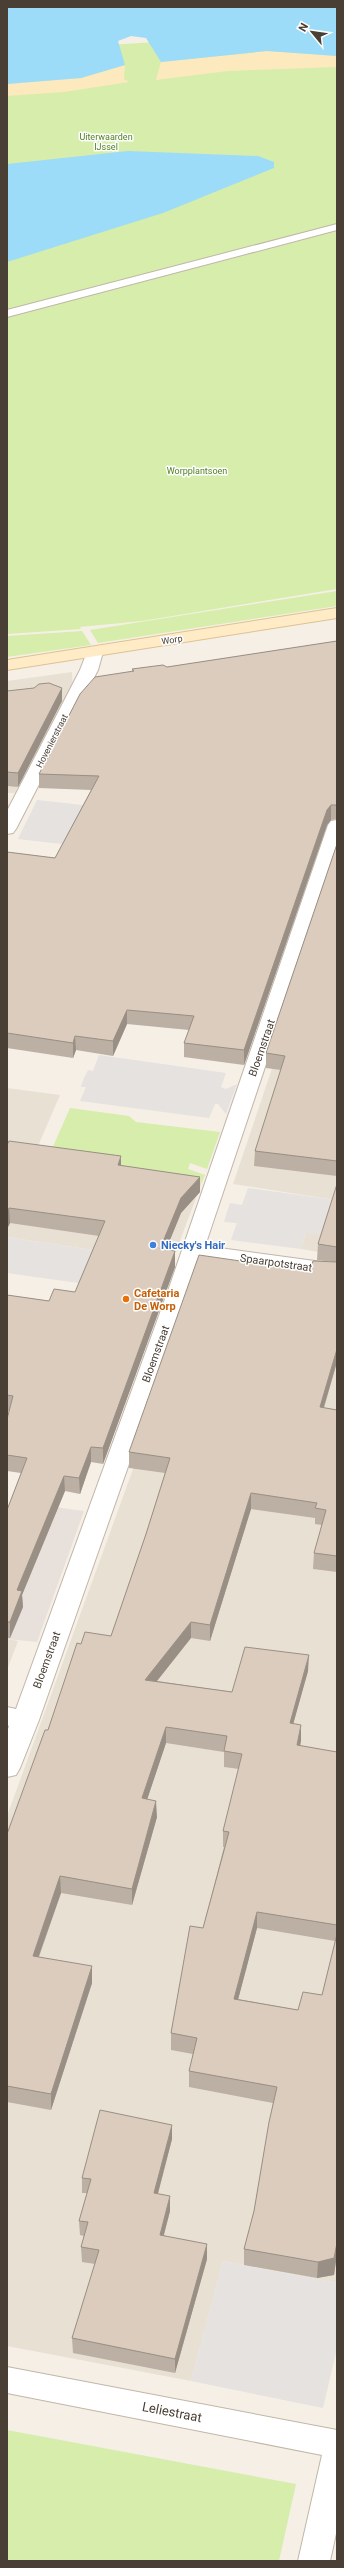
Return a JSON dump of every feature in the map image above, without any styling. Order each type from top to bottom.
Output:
[{"type":"street","name":"Worp","points":[[7,665],[337,613]]},
{"type":"street","name":"Hovenierstraat","points":[[7,829],[89,670],[95,652]]},
{"type":"street","name":"Bloemstraat","points":[[7,1768],[16,1718],[192,1251],[337,825]]},
{"type":"street","name":"Spaarpotstraat","points":[[192,1251],[337,1271]]},
{"type":"street","name":"Leliestraat","points":[[7,2380],[337,2444]]},
{"type":"street","points":[[314,2561],[337,2456]]},
{"type":"lane","points":[[7,314],[337,227]]},
{"type":"shaded area","points":[[72,672],[73,693],[43,755],[32,754],[15,793],[7,793],[7,681]]},
{"type":"shaded area","points":[[37,800],[173,815],[157,855],[18,839]]},
{"type":"shaded area","points":[[337,876],[337,1255],[301,1249],[306,1233],[335,1200],[233,1184]]},
{"type":"shaded area","points":[[99,1055],[226,1073],[221,1087],[226,1089],[237,1084],[226,1114],[218,1104],[215,1104],[209,1118],[80,1101],[86,1087],[81,1087],[84,1078],[88,1070],[93,1071]]},
{"type":"shaded area","points":[[7,1088],[60,1095],[32,1160],[48,1158],[202,1182],[172,1262],[7,1237]]},
{"type":"shaded area","points":[[248,1188],[335,1200],[324,1235],[306,1233],[301,1249],[231,1240],[237,1223],[224,1222],[227,1212],[230,1203],[242,1205]]},
{"type":"shaded area","points":[[7,1237],[158,1260],[164,1295],[7,1273]]},
{"type":"shaded area","points":[[205,1271],[337,1281],[337,2283],[223,2261],[191,2381],[7,2346],[7,1816]]},
{"type":"shaded area","points":[[17,1502],[84,1511],[37,1642],[7,1639],[7,1529]]},
{"type":"shaded area","points":[[7,1639],[18,1641],[7,1670]]},
{"type":"shaded area","points":[[223,2261],[337,2283],[337,2348],[323,2408],[191,2381]]},
{"type":"green space","points":[[337,31],[337,589],[142,621],[80,627],[81,629],[7,634],[7,51]]},
{"type":"green space","points":[[337,591],[337,606],[98,643],[90,630]]},
{"type":"green space","points":[[82,631],[91,645],[7,657],[7,636]]},
{"type":"green space","points":[[70,1108],[129,1116],[136,1122],[220,1132],[207,1169],[190,1163],[188,1169],[205,1175],[202,1182],[48,1158]]},
{"type":"green space","points":[[7,2430],[296,2484],[279,2561],[7,2561]]},
{"type":"sand","points":[[267,51],[337,56],[337,67],[228,71],[156,80],[161,62]]},
{"type":"sand","points":[[125,65],[124,79],[129,82],[64,92],[7,96],[7,84],[81,78]]},
{"type":"water","points":[[7,7],[337,7],[337,56],[267,51],[161,62],[146,38],[131,36],[118,41],[125,65],[81,78],[7,84]]},
{"type":"water","points":[[128,151],[258,156],[274,162],[274,168],[163,213],[7,262],[7,164]]},
{"type":"building","points":[[337,641],[337,805],[331,805],[327,810],[244,1050],[184,1043],[194,1016],[127,1010],[113,1041],[75,1036],[73,1043],[7,1033],[7,852],[55,858],[99,776],[39,774],[80,694],[95,677],[134,671],[132,669],[163,665],[167,667]]},
{"type":"building","points":[[49,683],[62,688],[18,773],[7,772],[7,691],[34,688],[39,684]]},
{"type":"building","points":[[337,844],[337,1161],[255,1151],[285,1056],[266,1053]]},
{"type":"building","points":[[9,1141],[121,1156],[118,1165],[200,1177],[181,1198],[160,1249],[175,1251],[103,1448],[91,1447],[79,1478],[64,1476],[17,1590],[22,1591],[10,1622],[7,1622],[7,1510],[27,1458],[7,1455],[7,1419],[13,1396],[7,1395],[7,1295],[49,1301],[54,1289],[75,1292],[105,1221],[9,1208],[7,1212],[7,1145]]},
{"type":"building","points":[[337,1184],[337,1247],[318,1244]]},
{"type":"building","points":[[199,1255],[310,1271],[313,1261],[337,1262],[337,1349],[320,1407],[337,1410],[337,1556],[314,1553],[326,1510],[315,1508],[317,1503],[251,1493],[210,1625],[191,1622],[145,1680],[232,1692],[245,1647],[309,1655],[290,1723],[301,1725],[297,1745],[337,1752],[337,1925],[257,1912],[234,1999],[298,2010],[303,1992],[322,1995],[337,1934],[337,2243],[334,2258],[318,2262],[244,2249],[254,2211],[269,2122],[277,2087],[189,2071],[197,2038],[171,2033],[190,1926],[203,1928],[229,1832],[223,1831],[242,1754],[224,1751],[227,1736],[166,1727],[142,1798],[156,1801],[132,1889],[60,1876],[33,1956],[92,1966],[51,2094],[7,2086],[7,1834],[45,1730],[48,1730],[77,1643],[81,1644],[85,1632],[111,1636],[146,1534],[170,1458],[129,1452]]},
{"type":"building","points":[[100,2110],[172,2125],[154,2193],[170,2196],[160,2235],[207,2244],[175,2359],[72,2338],[99,2250],[81,2247],[88,2222],[79,2221],[91,2179],[82,2178]]},
{"type":"place","name":"Niecky's Hair","points":[[153,1245]]},
{"type":"place","name":"Cafetaria De Worp","points":[[126,1299]]},
{"type":"park label","name":"Uiterwaarden IJssel","points":[[106,142]]},
{"type":"park label","name":"Worpplantsoen","points":[[197,471]]}]
